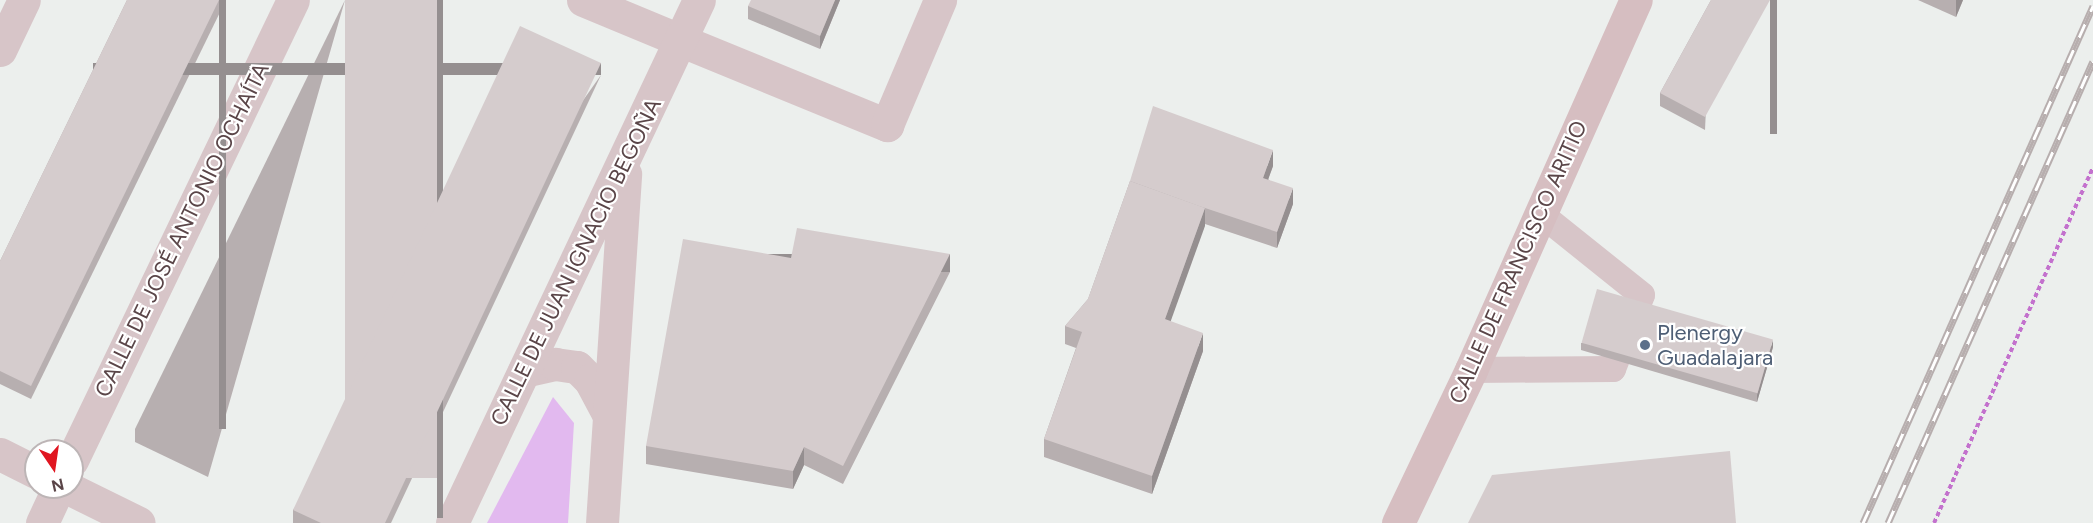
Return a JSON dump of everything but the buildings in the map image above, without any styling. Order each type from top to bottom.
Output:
[{"type":"main road","name":"CALLE DE FRANCISCO ARITIO","points":[[1398,523],[1471,370],[1636,0]]},
{"type":"street","points":[[0,50],[24,0]]},
{"type":"street","name":"CALLE DE JOSÉ ANTONIO OCHAÍTA","points":[[82,439],[293,0]]},
{"type":"street","points":[[583,0],[887,125],[940,0]]},
{"type":"street","name":"CALLE DE JUAN IGNACIO BEGOÑA","points":[[452,523],[682,41],[699,0]]},
{"type":"street","points":[[602,523],[626,157]]},
{"type":"street","points":[[524,371],[555,364],[577,367],[590,380],[609,414]]},
{"type":"street","points":[[0,454],[24,466]]},
{"type":"street","points":[[84,496],[139,523]]},
{"type":"street","points":[[42,523],[53,499]]},
{"type":"lane","points":[[1471,370],[1613,369],[1642,295],[1541,214]]},
{"type":"path","points":[[1934,523],[2093,168]]},
{"type":"shaded area","points":[[553,397],[574,423],[568,523],[487,523]]},
{"type":"railway","points":[[1863,523],[2093,6]]},
{"type":"railway","points":[[1888,523],[2093,61]]},
{"type":"place","name":"Plenergy Guadalajara","points":[[1645,345]]}]
